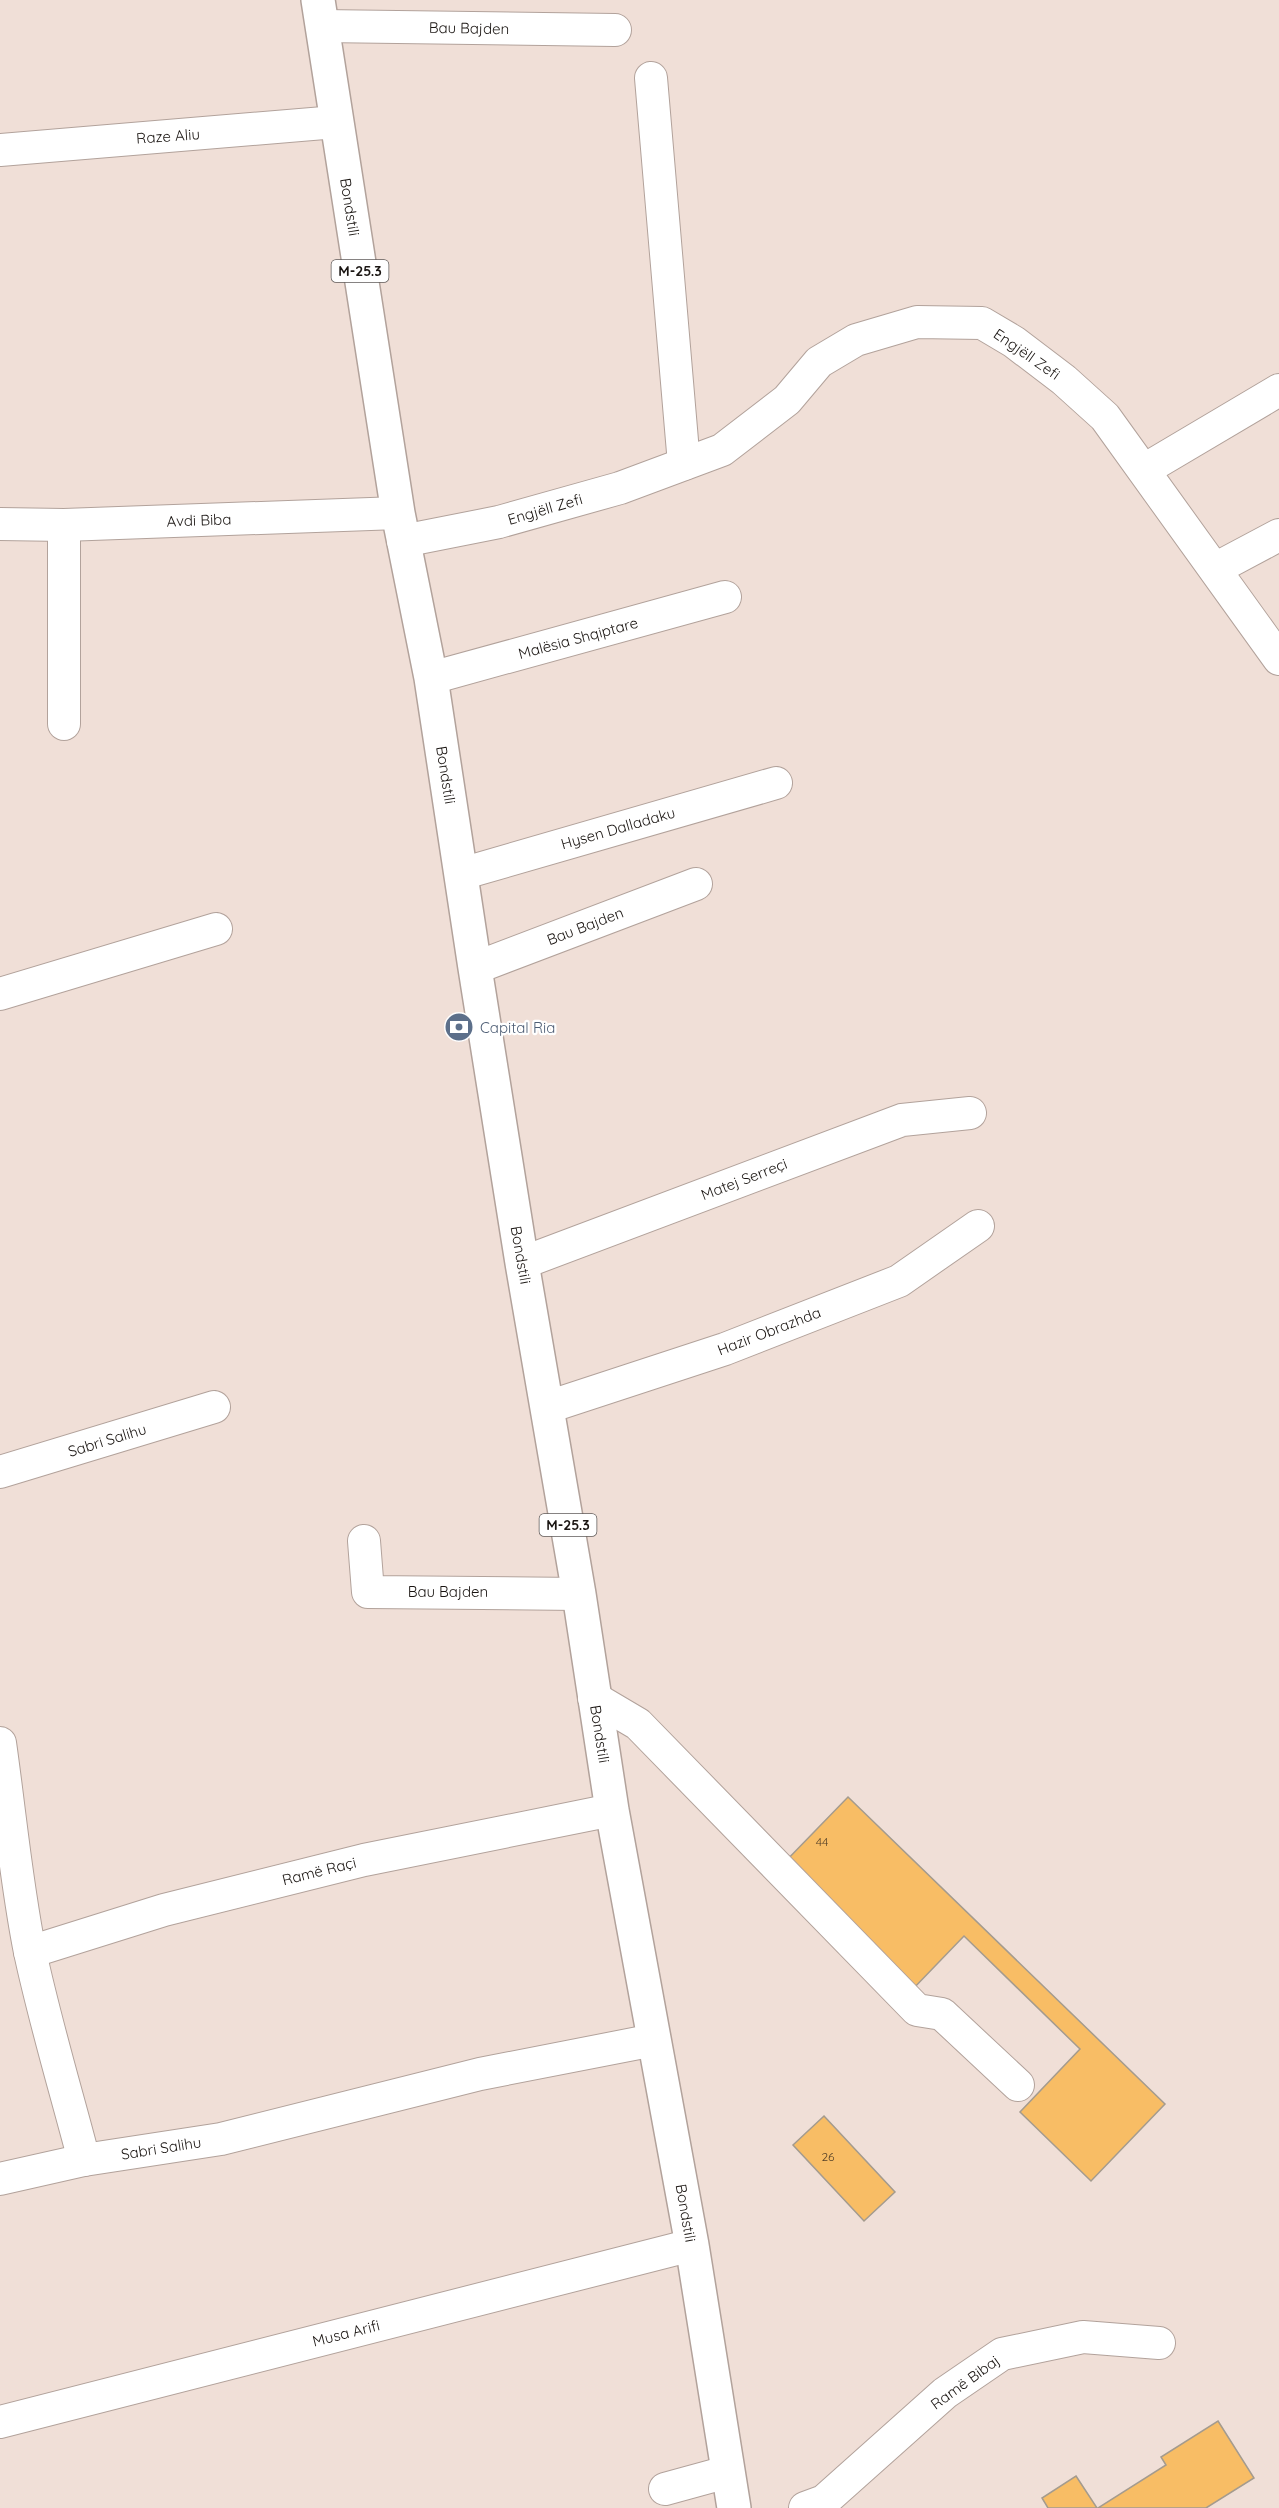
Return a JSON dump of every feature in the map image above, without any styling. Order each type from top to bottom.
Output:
[{"type":"main road","name":"Bondstili","points":[[320,13],[401,527],[431,678],[522,1263],[579,1594],[612,1810],[692,2245],[728,2494]]},
{"type":"street","name":"Bau Bajden","points":[[320,13],[615,30]]},
{"type":"street","points":[[651,78],[684,464]]},
{"type":"street","name":"Raze Aliu","points":[[0,150],[336,122]]},
{"type":"street","name":"Engjëll Zefi","points":[[401,527],[499,522],[620,488],[722,450],[787,399],[819,362],[856,340],[917,322],[982,323],[1014,342],[1064,380],[1106,417],[1279,659]]},
{"type":"street","points":[[1144,470],[1279,390]]},
{"type":"street","name":"Avdi Biba","points":[[0,524],[401,527]]},
{"type":"street","points":[[64,525],[64,724]]},
{"type":"street","points":[[1215,569],[1279,535]]},
{"type":"street","name":"Malësia Shqiptare","points":[[431,678],[725,597]]},
{"type":"street","name":"Hysen Dalladaku","points":[[461,874],[776,783]]},
{"type":"street","name":"Bau Bajden","points":[[475,968],[696,884]]},
{"type":"street","points":[[0,994],[216,929]]},
{"type":"street","name":"Matej Serreçi","points":[[522,1263],[902,1120],[970,1113]]},
{"type":"street","name":"Hazir Obrazhda","points":[[548,1407],[725,1349],[898,1281],[978,1226]]},
{"type":"street","name":"Sabri Salihu","points":[[0,1472],[214,1407]]},
{"type":"street","name":"Bau Bajden","points":[[364,1541],[368,1592],[579,1594]]},
{"type":"street","points":[[594,1698],[638,1724],[917,2010],[942,2014],[1018,2085]]},
{"type":"street","points":[[0,1743],[11,1819],[7,1864],[84,2160]]},
{"type":"street","name":"Ramë Raçi","points":[[30,1952],[164,1910],[364,1860],[612,1810]]},
{"type":"street","name":"Sabri Salihu","points":[[0,2179],[84,2160],[221,2139],[480,2074],[654,2040]]},
{"type":"street","name":"Musa Arifi","points":[[0,2422],[692,2245]]},
{"type":"street","name":"Ramë Bibaj","points":[[806,2508],[824,2501],[945,2393],[1002,2354],[1083,2337],[1159,2343]]},
{"type":"street","points":[[665,2489],[728,2494]]},
{"type":"building","points":[[848,1797],[1165,2104],[1091,2181],[1020,2112],[1080,2049],[964,1936],[911,1991],[782,1865]]},
{"type":"building","points":[[824,2116],[895,2192],[864,2221],[793,2145]]},
{"type":"building","points":[[1218,2421],[1254,2478],[1206,2508],[1098,2508],[1166,2465],[1161,2457]]},
{"type":"building","points":[[1076,2476],[1097,2508],[1048,2508],[1042,2498]]},
{"type":"place","name":"Capital Ria","points":[[459,1027]]}]
